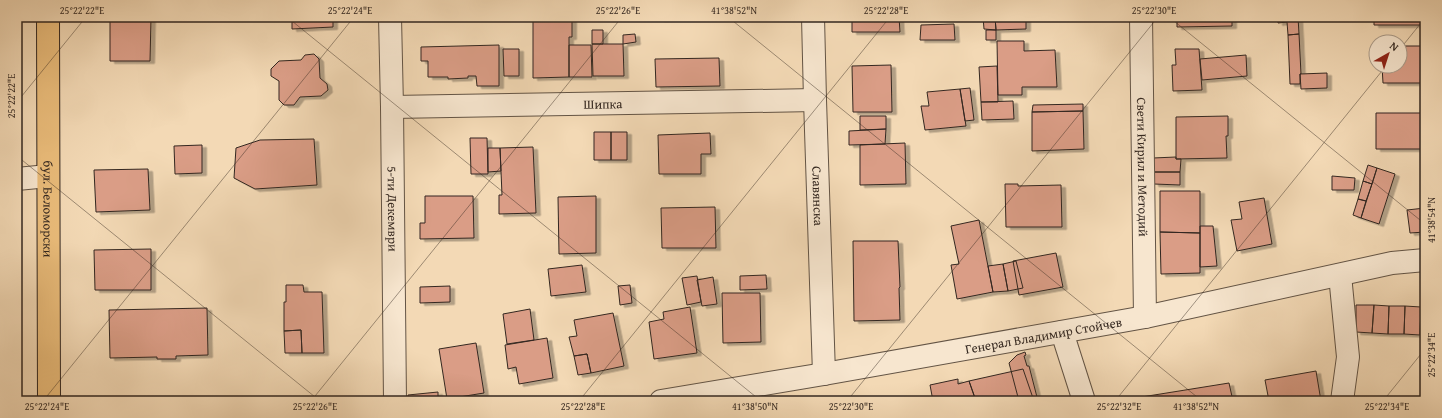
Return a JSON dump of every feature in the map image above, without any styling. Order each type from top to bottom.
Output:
[{"type":"main road","name":"бул. Беломорски","points":[[48,17],[49,401]]},
{"type":"street","name":"5-ти Декември","points":[[390,17],[394,401]]},
{"type":"street","name":"Славянска","points":[[813,17],[824,374]]},
{"type":"street","name":"Свети Кирил и Методий","points":[[1141,17],[1145,317]]},
{"type":"street","name":"Шипка","points":[[392,107],[815,100]]},
{"type":"street","points":[[17,179],[48,176]]},
{"type":"street","name":"Генерал Владимир Стойчев","points":[[661,401],[709,397],[824,374],[1145,317],[1392,263],[1425,260]]},
{"type":"street","points":[[1340,275],[1348,357],[1342,401]]},
{"type":"street","points":[[1062,332],[1084,401]]},
{"type":"building","points":[[292,17],[333,17],[333,27],[292,29]]},
{"type":"building","points":[[533,17],[572,17],[572,37],[569,37],[569,77],[533,78]]},
{"type":"building","points":[[660,17],[715,17],[660,19]]},
{"type":"building","points":[[852,17],[899,17],[900,32],[852,32]]},
{"type":"building","points":[[983,17],[995,17],[996,30],[984,29]]},
{"type":"building","points":[[995,17],[1026,17],[1026,29],[996,30]]},
{"type":"building","points":[[1177,17],[1232,17],[1232,26],[1177,27]]},
{"type":"building","points":[[1278,17],[1298,17],[1299,34],[1288,35],[1287,22],[1278,23]]},
{"type":"building","points":[[1374,17],[1425,17],[1425,25],[1374,25]]},
{"type":"building","points":[[151,18],[150,61],[110,61],[110,19]]},
{"type":"building","points":[[954,24],[955,40],[920,40],[921,25]]},
{"type":"building","points":[[592,30],[603,30],[603,44],[592,44]]},
{"type":"building","points":[[986,30],[996,30],[996,40],[986,40]]},
{"type":"building","points":[[635,34],[636,42],[623,44],[623,35]]},
{"type":"building","points":[[1299,34],[1300,84],[1290,84],[1288,35]]},
{"type":"building","points":[[997,41],[1024,41],[1024,51],[1055,50],[1057,87],[1022,87],[1022,95],[998,95]]},
{"type":"building","points":[[592,44],[623,44],[624,76],[593,76]]},
{"type":"building","points":[[499,45],[499,86],[477,86],[476,76],[448,79],[448,77],[428,77],[428,61],[421,61],[421,47]]},
{"type":"building","points":[[569,45],[591,45],[592,77],[569,77]]},
{"type":"building","points":[[1408,46],[1425,46],[1425,83],[1383,83],[1382,74],[1408,74]]},
{"type":"building","points":[[503,49],[519,49],[519,76],[504,76]]},
{"type":"building","points":[[1175,49],[1199,49],[1202,90],[1173,91],[1172,65],[1176,65]]},
{"type":"building","points":[[314,54],[319,59],[320,78],[327,84],[328,90],[321,96],[300,97],[294,105],[284,105],[279,100],[279,81],[271,76],[271,69],[279,61],[301,60],[305,55]]},
{"type":"building","points":[[1246,55],[1247,76],[1202,80],[1200,59]]},
{"type":"building","points":[[719,58],[720,86],[656,87],[655,59]]},
{"type":"building","points":[[891,65],[892,112],[853,112],[852,66]]},
{"type":"building","points":[[997,66],[998,102],[981,102],[979,67]]},
{"type":"building","points":[[1327,73],[1327,88],[1301,89],[1300,74]]},
{"type":"building","points":[[970,88],[974,120],[965,121],[960,89]]},
{"type":"building","points":[[960,89],[966,126],[925,130],[921,106],[929,106],[927,92]]},
{"type":"building","points":[[1013,101],[1014,119],[982,120],[981,102]]},
{"type":"building","points":[[1083,104],[1083,111],[1032,112],[1033,105]]},
{"type":"building","points":[[1083,111],[1084,149],[1032,151],[1032,112]]},
{"type":"building","points":[[1376,113],[1425,113],[1425,149],[1376,149]]},
{"type":"building","points":[[860,116],[886,116],[886,129],[860,130]]},
{"type":"building","points":[[1228,116],[1228,136],[1226,136],[1227,158],[1176,159],[1176,117]]},
{"type":"building","points":[[886,129],[885,144],[849,145],[849,131]]},
{"type":"building","points":[[594,132],[611,132],[611,160],[594,160]]},
{"type":"building","points":[[611,132],[627,132],[627,160],[611,160]]},
{"type":"building","points":[[710,133],[711,154],[701,154],[701,174],[659,174],[658,135]]},
{"type":"building","points":[[470,138],[487,138],[488,174],[471,174]]},
{"type":"building","points":[[314,139],[317,185],[255,189],[234,178],[236,148],[260,140]]},
{"type":"building","points":[[905,143],[906,184],[860,185],[860,145]]},
{"type":"building","points":[[202,145],[202,173],[175,174],[174,146]]},
{"type":"building","points":[[533,147],[536,213],[499,214],[499,195],[502,195],[500,148]]},
{"type":"building","points":[[488,148],[500,148],[501,171],[488,172]]},
{"type":"building","points":[[1176,157],[1176,159],[1181,159],[1180,172],[1154,172],[1153,158]]},
{"type":"building","points":[[1368,165],[1377,168],[1372,184],[1363,181]]},
{"type":"building","points":[[1377,168],[1395,174],[1379,224],[1361,218]]},
{"type":"building","points":[[148,169],[150,210],[96,212],[94,170]]},
{"type":"building","points":[[1154,172],[1180,172],[1180,185],[1154,184]]},
{"type":"building","points":[[1332,176],[1355,178],[1354,190],[1332,190]]},
{"type":"building","points":[[1363,181],[1372,184],[1366,201],[1358,199]]},
{"type":"building","points":[[1005,184],[1018,184],[1018,186],[1061,185],[1062,227],[1006,227]]},
{"type":"building","points":[[1160,191],[1200,191],[1200,233],[1160,232]]},
{"type":"building","points":[[425,196],[473,196],[474,238],[420,239],[420,223],[425,223]]},
{"type":"building","points":[[596,196],[596,253],[559,254],[558,197]]},
{"type":"building","points":[[1264,198],[1272,244],[1237,251],[1231,220],[1242,219],[1239,202]]},
{"type":"building","points":[[1358,199],[1366,201],[1361,218],[1353,215]]},
{"type":"building","points":[[715,207],[716,248],[662,248],[661,208]]},
{"type":"building","points":[[1425,208],[1425,232],[1410,233],[1407,210]]},
{"type":"building","points":[[979,220],[993,292],[957,299],[951,265],[959,264],[951,226]]},
{"type":"building","points":[[1200,226],[1213,226],[1217,266],[1200,267]]},
{"type":"building","points":[[1160,232],[1200,233],[1200,273],[1161,274]]},
{"type":"building","points":[[853,241],[898,241],[900,320],[854,321]]},
{"type":"building","points":[[151,249],[151,290],[95,290],[94,250]]},
{"type":"building","points":[[1056,253],[1063,287],[1019,295],[1013,261]]},
{"type":"building","points":[[1016,261],[1023,288],[1008,291],[1003,264]]},
{"type":"building","points":[[1003,264],[1008,291],[993,292],[988,266]]},
{"type":"building","points":[[582,265],[586,292],[551,296],[548,269]]},
{"type":"building","points":[[766,275],[767,289],[740,290],[740,276]]},
{"type":"building","points":[[697,276],[701,302],[687,305],[682,278]]},
{"type":"building","points":[[713,277],[717,304],[702,306],[697,280]]},
{"type":"building","points":[[286,285],[303,285],[304,292],[322,292],[324,353],[302,353],[301,330],[284,331],[284,302],[286,302]]},
{"type":"building","points":[[630,285],[632,303],[620,305],[618,286]]},
{"type":"building","points":[[450,286],[450,302],[420,303],[420,287]]},
{"type":"building","points":[[722,293],[760,293],[761,342],[723,343]]},
{"type":"building","points":[[1356,305],[1374,305],[1372,333],[1356,332]]},
{"type":"building","points":[[1374,305],[1389,306],[1388,334],[1372,333]]},
{"type":"building","points":[[1389,306],[1405,306],[1404,334],[1388,334]]},
{"type":"building","points":[[1405,306],[1421,307],[1420,335],[1404,334]]},
{"type":"building","points":[[690,307],[697,353],[654,359],[649,322],[664,319],[663,312]]},
{"type":"building","points":[[1421,307],[1425,307],[1425,335],[1420,335]]},
{"type":"building","points":[[207,308],[208,355],[176,356],[176,359],[157,359],[157,357],[110,358],[109,310]]},
{"type":"building","points":[[530,309],[534,340],[507,344],[503,314]]},
{"type":"building","points":[[613,313],[624,366],[591,373],[587,354],[574,356],[569,337],[577,336],[574,320]]},
{"type":"building","points":[[301,330],[302,353],[285,353],[284,331]]},
{"type":"building","points":[[547,338],[553,378],[519,384],[516,367],[508,369],[505,345]]},
{"type":"building","points":[[476,343],[484,393],[447,399],[439,349]]},
{"type":"building","points":[[1025,352],[1026,355],[1024,356],[1027,366],[1029,366],[1038,401],[1019,401],[1009,363],[1017,355]]},
{"type":"building","points":[[587,354],[591,373],[578,375],[574,356]]},
{"type":"building","points":[[1023,369],[1034,401],[976,401],[969,381]]},
{"type":"building","points":[[1316,371],[1321,401],[1269,401],[1265,380]]},
{"type":"building","points":[[958,379],[958,384],[969,381],[976,401],[933,401],[930,385]]},
{"type":"building","points":[[1229,383],[1233,401],[1123,401],[1123,400]]},
{"type":"building","points":[[438,392],[438,401],[409,401],[408,395]]},
{"type":"building","points":[[131,397],[143,397],[143,401],[131,401]]}]
